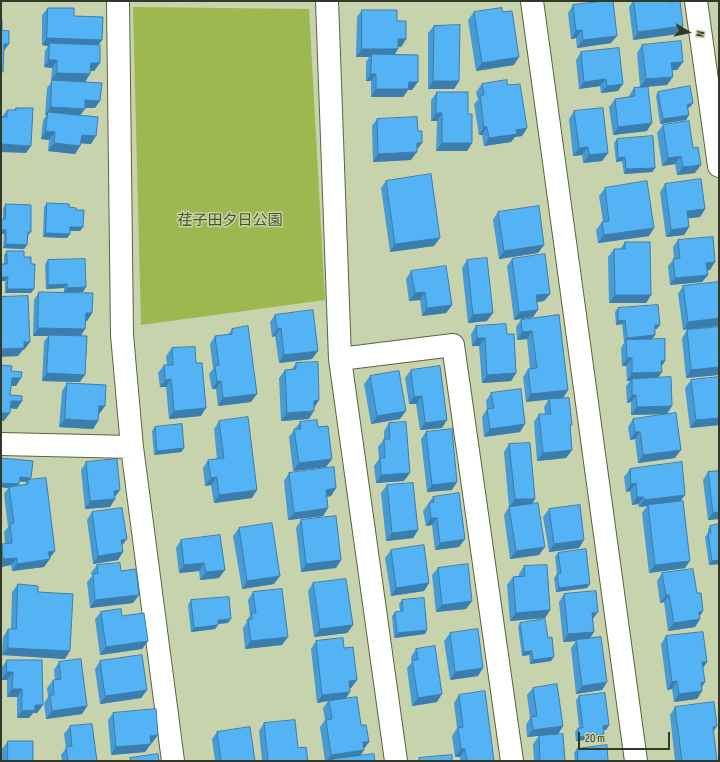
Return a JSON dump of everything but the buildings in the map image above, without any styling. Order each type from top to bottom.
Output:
[{"type":"street","points":[[118,1],[122,335],[132,447],[173,761]]},
{"type":"street","points":[[327,1],[340,359],[396,761]]},
{"type":"street","points":[[532,1],[636,761]]},
{"type":"street","points":[[696,1],[719,166]]},
{"type":"street","points":[[340,359],[453,345],[512,761]]},
{"type":"street","points":[[1,444],[132,447]]},
{"type":"green space","name":"荏子田夕日公園","points":[[133,7],[309,9],[325,300],[141,325]]}]
